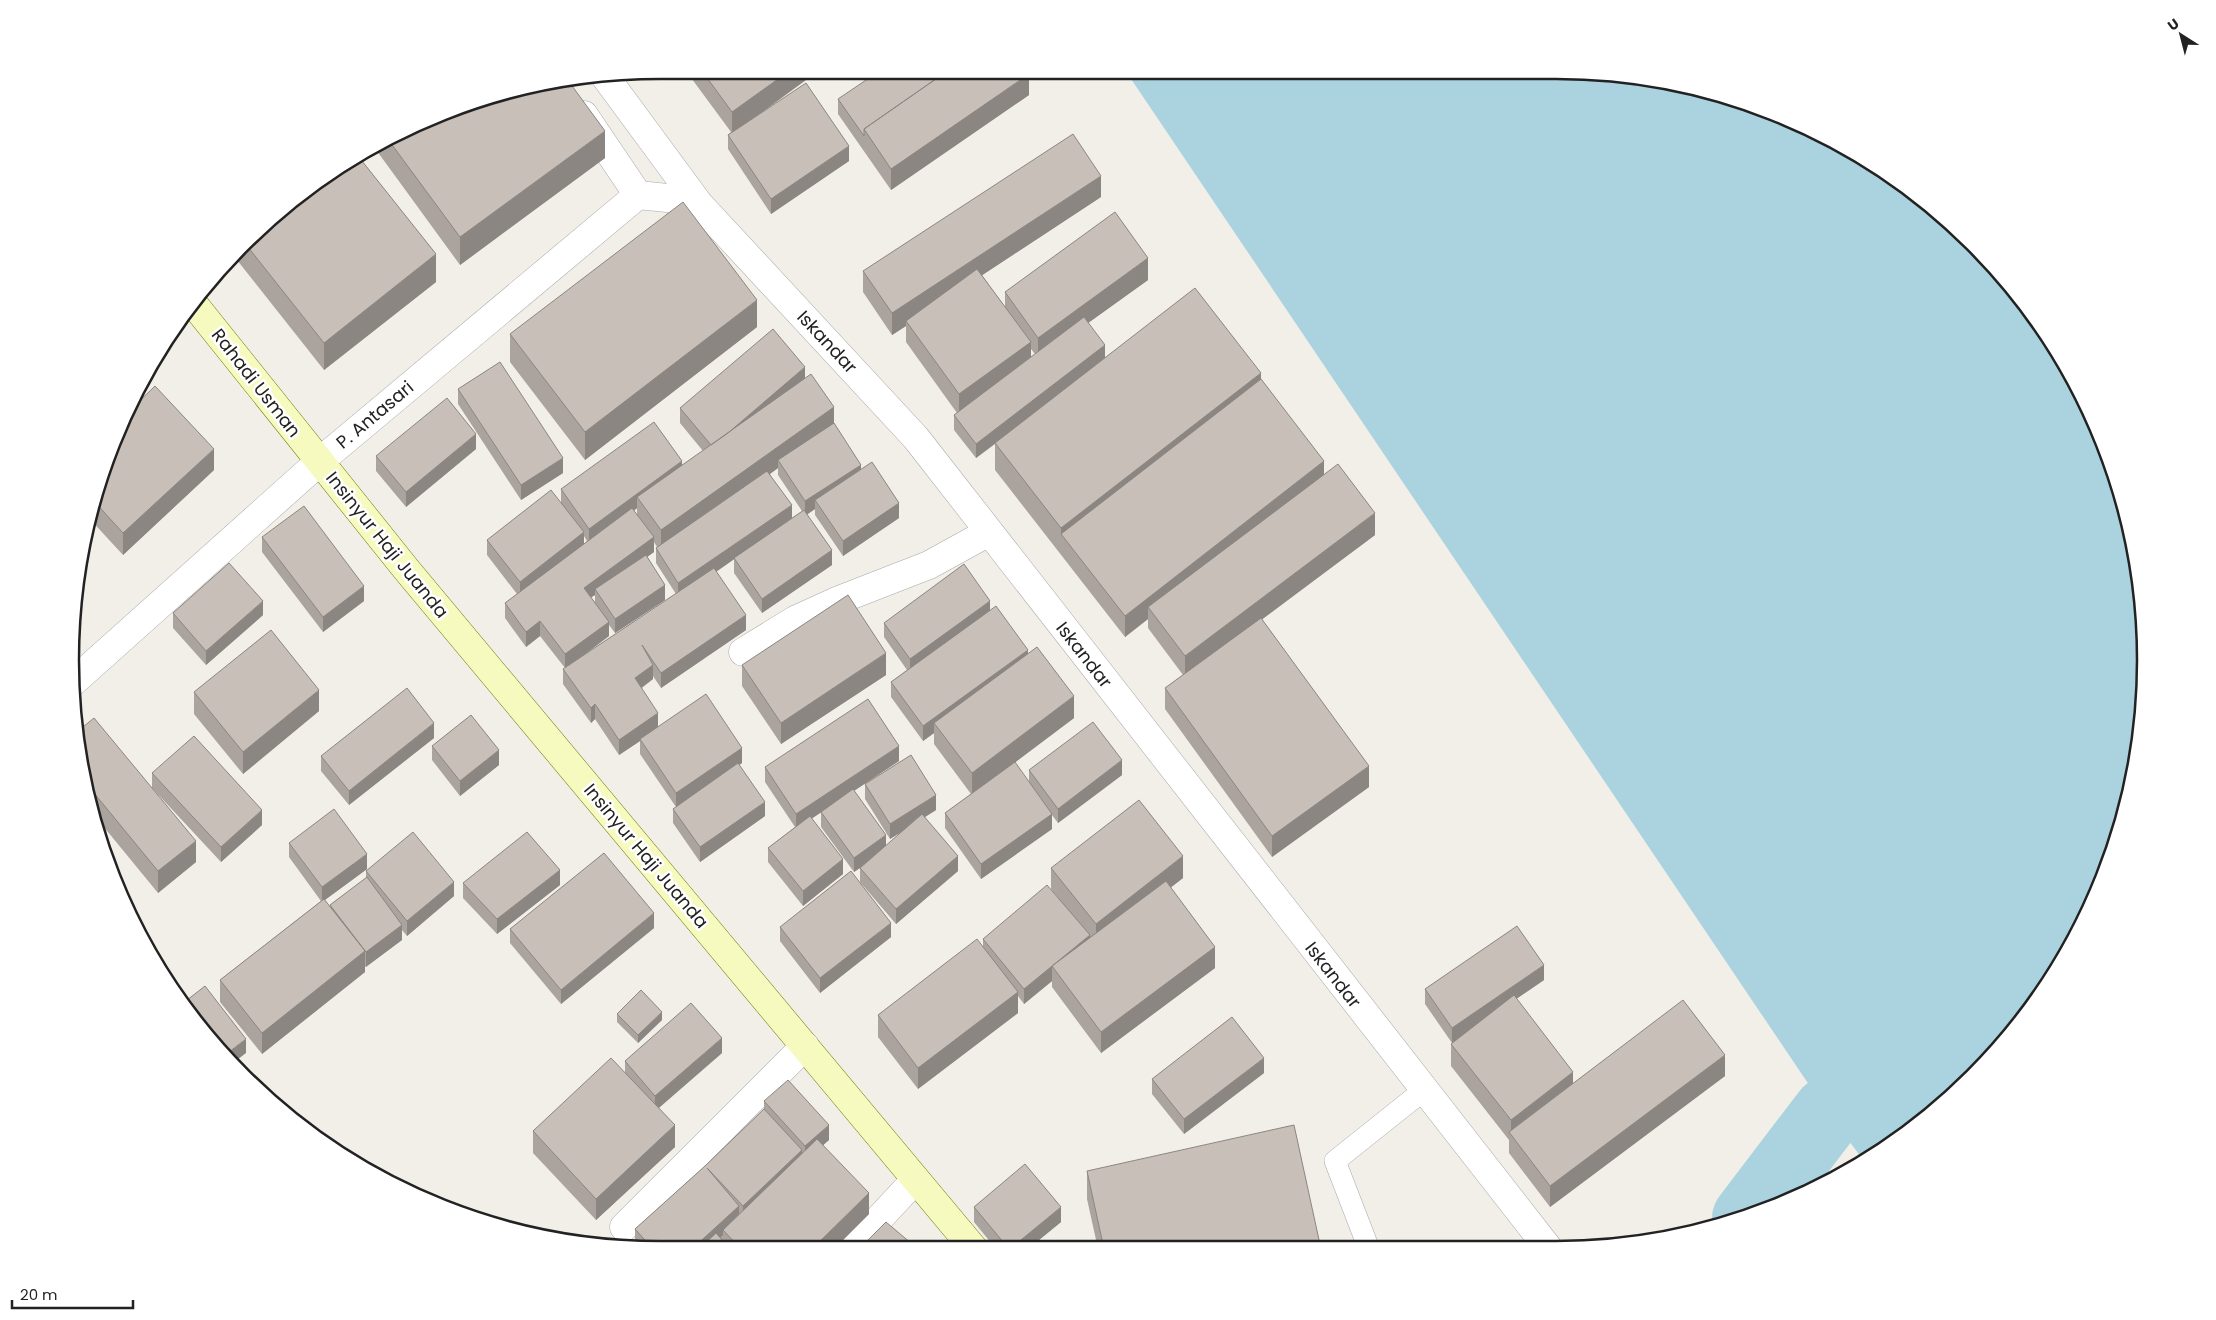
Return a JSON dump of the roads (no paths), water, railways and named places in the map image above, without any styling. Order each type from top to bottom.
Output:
[{"type":"street","name":"Iskandar","points":[[609,81],[699,204],[916,438],[1543,1241]]},
{"type":"street","points":[[571,97],[638,195],[678,198],[699,204]]},
{"type":"street","name":"P. Antasari","points":[[79,677],[319,462],[638,195]]},
{"type":"street","name":"Rahadi Usman","points":[[197,309],[319,462]]},
{"type":"street","name":"Insinyur Haji Juanda","points":[[319,462],[406,569],[967,1241]]},
{"type":"street","points":[[744,652],[796,620],[839,600],[928,565],[989,532]]},
{"type":"street","points":[[624,1227],[805,1046]]},
{"type":"street","points":[[858,1241],[915,1180]]},
{"type":"lane","points":[[1366,1241],[1335,1161],[1424,1090]]},
{"type":"water","points":[[1131,79],[1594,80],[1669,90],[1706,99],[1778,123],[1813,139],[1847,157],[1910,199],[1967,249],[2017,306],[2039,337],[2059,369],[2093,438],[2106,473],[2126,547],[2136,622],[2136,698],[2126,773],[2117,810],[2093,882],[2059,951],[2017,1014],[1967,1071],[1910,1121],[1860,1155],[1828,1113]]},
{"type":"waterway","points":[[1758,1204],[1828,1113],[1911,1056]]}]
